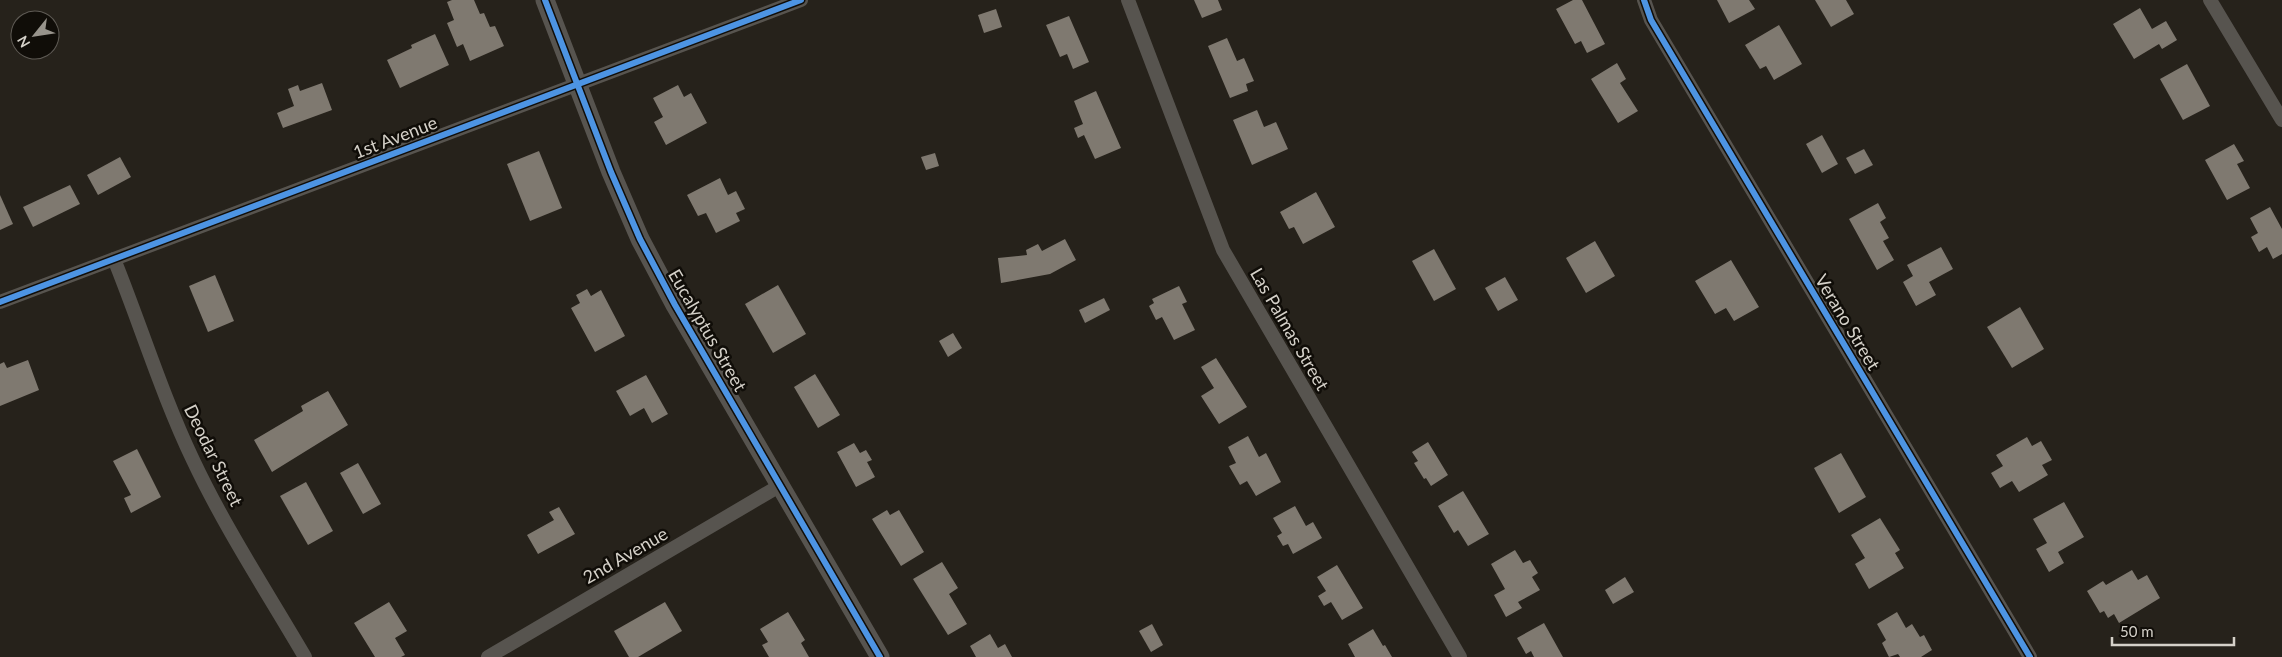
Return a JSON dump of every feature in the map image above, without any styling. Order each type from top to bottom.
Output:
[{"type":"main road","name":"Eucalyptus Street","points":[[544,0],[610,172],[644,246],[675,305],[880,657]]},
{"type":"street","name":"1st Avenue","points":[[0,302],[801,0]]},
{"type":"street","name":"Las Palmas Street","points":[[1128,0],[1223,250],[1460,657]]},
{"type":"street","name":"Verano Street","points":[[1644,0],[1651,20],[2030,657]]},
{"type":"street","points":[[2210,0],[2282,120]]},
{"type":"street","name":"Deodar Street","points":[[114,259],[164,392],[193,460],[221,514],[305,657]]},
{"type":"street","name":"2nd Avenue","points":[[488,657],[781,485]]},
{"type":"building","points":[[452,0],[474,0],[480,14],[484,13],[490,27],[495,26],[504,46],[470,61],[463,44],[457,47],[447,23],[454,20],[447,2]]},
{"type":"building","points":[[1194,0],[1218,0],[1222,10],[1202,18]]},
{"type":"building","points":[[1573,0],[1582,0],[1605,44],[1587,53],[1581,41],[1575,44],[1556,9]]},
{"type":"building","points":[[1717,0],[1749,0],[1755,9],[1729,23]]},
{"type":"building","points":[[1815,0],[1846,0],[1854,14],[1831,27]]},
{"type":"building","points":[[2140,8],[2152,29],[2166,21],[2177,40],[2162,49],[2159,44],[2134,59],[2113,24]]},
{"type":"building","points":[[996,9],[1002,27],[984,33],[978,15]]},
{"type":"building","points":[[1069,16],[1089,62],[1073,69],[1067,54],[1060,57],[1046,25]]},
{"type":"building","points":[[1779,25],[1802,64],[1774,80],[1766,66],[1760,69],[1745,45]]},
{"type":"building","points":[[435,34],[449,65],[400,88],[387,60],[412,48],[411,45]]},
{"type":"building","points":[[1227,38],[1237,61],[1244,58],[1254,81],[1246,84],[1248,91],[1230,98],[1208,46]]},
{"type":"building","points":[[1617,63],[1626,79],[1620,83],[1638,111],[1618,123],[1591,79]]},
{"type":"building","points":[[2187,64],[2210,106],[2183,120],[2160,79]]},
{"type":"building","points":[[322,83],[332,110],[283,128],[277,113],[294,106],[288,89],[298,85],[300,91]]},
{"type":"building","points":[[678,85],[684,97],[691,93],[707,123],[666,145],[654,122],[663,117],[653,98]]},
{"type":"building","points":[[1096,91],[1121,148],[1095,159],[1084,135],[1078,138],[1074,128],[1083,124],[1074,101]]},
{"type":"building","points":[[1257,110],[1264,127],[1276,122],[1288,149],[1252,165],[1233,120]]},
{"type":"building","points":[[1822,135],[1838,164],[1822,173],[1806,144]]},
{"type":"building","points":[[2234,144],[2244,161],[2237,164],[2250,188],[2227,200],[2205,160]]},
{"type":"building","points":[[1864,149],[1873,165],[1855,174],[1846,158]]},
{"type":"building","points":[[539,151],[562,208],[530,221],[507,164]]},
{"type":"building","points":[[935,153],[939,166],[926,170],[921,157]]},
{"type":"building","points":[[120,157],[131,177],[98,195],[87,175]]},
{"type":"building","points":[[720,178],[728,195],[736,191],[745,209],[736,213],[740,221],[716,233],[706,213],[698,216],[687,195]]},
{"type":"building","points":[[70,185],[80,204],[33,227],[23,207]]},
{"type":"building","points":[[1316,192],[1335,227],[1303,244],[1294,227],[1289,229],[1280,212]]},
{"type":"building","points":[[0,195],[13,224],[0,230]]},
{"type":"building","points":[[1878,203],[1886,218],[1880,222],[1889,238],[1883,241],[1894,260],[1877,270],[1849,219]]},
{"type":"building","points":[[2270,207],[2282,229],[2282,254],[2273,259],[2267,247],[2259,252],[2251,237],[2258,233],[2250,218]]},
{"type":"building","points":[[1065,239],[1076,260],[1050,274],[1001,283],[998,258],[1027,255],[1026,250],[1038,244],[1042,251]]},
{"type":"building","points":[[1595,241],[1615,276],[1586,293],[1566,258]]},
{"type":"building","points":[[1941,247],[1953,269],[1929,282],[1936,295],[1916,306],[1903,282],[1913,276],[1907,265]]},
{"type":"building","points":[[1434,249],[1456,289],[1434,301],[1412,261]]},
{"type":"building","points":[[1731,260],[1759,307],[1734,321],[1726,308],[1715,314],[1695,281]]},
{"type":"building","points":[[215,275],[234,321],[208,332],[189,286]]},
{"type":"building","points":[[1505,277],[1518,300],[1498,311],[1485,288]]},
{"type":"building","points":[[778,285],[806,334],[773,353],[745,304]]},
{"type":"building","points":[[1179,286],[1187,302],[1182,304],[1195,330],[1174,340],[1162,317],[1156,320],[1149,306],[1154,303],[1152,299]]},
{"type":"building","points":[[587,289],[591,296],[601,290],[625,336],[595,352],[571,308],[580,303],[576,295]]},
{"type":"building","points":[[1104,298],[1110,310],[1085,323],[1079,310]]},
{"type":"building","points":[[2020,307],[2044,349],[2012,368],[1987,327]]},
{"type":"building","points":[[953,333],[962,348],[948,357],[939,341]]},
{"type":"building","points":[[1216,358],[1247,407],[1219,424],[1201,396],[1214,388],[1201,367]]},
{"type":"building","points":[[28,360],[39,390],[0,406],[0,364],[4,362],[7,368]]},
{"type":"building","points":[[815,374],[840,415],[818,428],[794,387]]},
{"type":"building","points":[[646,375],[668,414],[652,423],[644,408],[630,416],[616,391]]},
{"type":"building","points":[[328,391],[348,425],[272,472],[254,440],[303,411],[301,406]]},
{"type":"building","points":[[1248,436],[1259,457],[1266,453],[1281,482],[1256,496],[1247,481],[1240,485],[1229,466],[1236,463],[1228,447]]},
{"type":"building","points":[[2027,437],[2032,446],[2041,441],[2052,460],[2042,465],[2048,475],[2019,492],[2012,481],[2000,488],[1991,473],[2003,466],[1996,455]]},
{"type":"building","points":[[1428,442],[1448,475],[1431,486],[1414,463],[1418,461],[1412,452]]},
{"type":"building","points":[[854,443],[860,453],[866,450],[872,460],[867,462],[875,477],[856,487],[837,452]]},
{"type":"building","points":[[137,449],[161,497],[131,513],[124,498],[131,495],[113,461]]},
{"type":"building","points":[[1841,453],[1866,497],[1839,513],[1814,468]]},
{"type":"building","points":[[358,463],[381,504],[363,514],[340,473]]},
{"type":"building","points":[[306,482],[333,531],[308,545],[280,496]]},
{"type":"building","points":[[1463,491],[1489,534],[1468,546],[1458,530],[1454,533],[1438,506]]},
{"type":"building","points":[[2064,502],[2084,537],[2058,552],[2064,563],[2049,572],[2036,549],[2047,543],[2033,519]]},
{"type":"building","points":[[1295,506],[1306,526],[1313,522],[1322,538],[1293,554],[1288,544],[1283,546],[1277,536],[1282,533],[1273,518]]},
{"type":"building","points":[[559,507],[575,534],[538,554],[527,535],[554,520],[549,512]]},
{"type":"building","points":[[887,510],[890,515],[899,510],[924,552],[901,566],[872,519]]},
{"type":"building","points":[[1880,518],[1900,550],[1895,553],[1904,568],[1869,589],[1855,564],[1865,558],[1851,535]]},
{"type":"building","points":[[1515,550],[1523,563],[1530,560],[1538,573],[1532,577],[1540,590],[1518,602],[1522,608],[1506,617],[1494,595],[1505,589],[1491,564]]},
{"type":"building","points":[[942,562],[958,588],[949,594],[967,624],[948,635],[913,579]]},
{"type":"building","points":[[1337,565],[1363,608],[1342,620],[1331,602],[1324,606],[1318,596],[1326,591],[1317,577]]},
{"type":"building","points":[[2132,570],[2138,580],[2147,575],[2160,598],[2119,623],[2114,614],[2108,618],[2104,611],[2100,613],[2087,591],[2103,581],[2106,585]]},
{"type":"building","points":[[1625,577],[1634,592],[1613,604],[1605,590]]},
{"type":"building","points":[[389,602],[407,631],[395,638],[405,655],[401,657],[375,657],[354,623]]},
{"type":"building","points":[[665,602],[682,631],[638,657],[629,657],[614,631]]},
{"type":"building","points":[[788,612],[805,640],[801,643],[809,657],[769,657],[762,645],[768,642],[760,629]]},
{"type":"building","points":[[1897,612],[1906,628],[1912,624],[1920,637],[1924,635],[1932,650],[1921,657],[1900,657],[1898,654],[1889,657],[1882,643],[1886,640],[1877,624]]},
{"type":"building","points":[[1544,623],[1563,657],[1534,657],[1531,651],[1526,654],[1517,638]]},
{"type":"building","points":[[1152,624],[1163,645],[1151,652],[1139,631]]},
{"type":"building","points":[[1373,629],[1392,657],[1355,657],[1348,644]]},
{"type":"building","points":[[990,634],[998,648],[1005,644],[1012,657],[976,657],[970,646]]},
{"type":"cycle path","points":[[545,0],[611,172],[640,239],[675,305],[880,657]]},
{"type":"cycle path","points":[[0,302],[801,0]]},
{"type":"cycle path","points":[[1644,0],[1651,20],[2030,657]]}]
